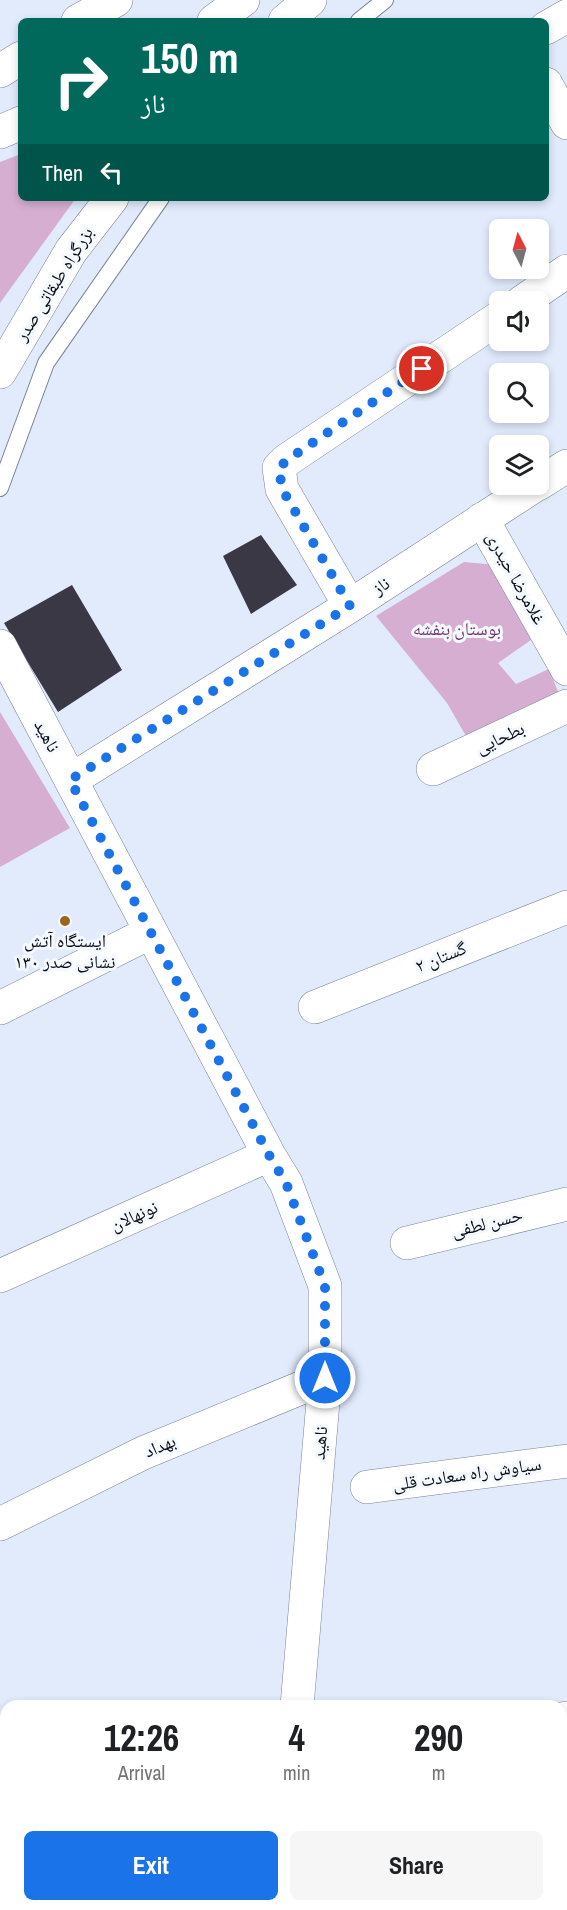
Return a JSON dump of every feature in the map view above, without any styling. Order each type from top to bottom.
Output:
[{"type":"main road","points":[[218,18],[243,0]]},
{"type":"main road","points":[[289,18],[310,0]]},
{"type":"main road","points":[[549,26],[567,16]]},
{"type":"main road","points":[[0,57],[18,49]]},
{"type":"main road","points":[[0,70],[18,60]]},
{"type":"main road","points":[[549,90],[567,123]]},
{"type":"main road","points":[[0,132],[18,124]]},
{"type":"main road","name":"بزرگراه طبقاتی صدر","points":[[0,372],[71,250],[110,201]]},
{"type":"main road","points":[[538,291],[567,271]]},
{"type":"main road","points":[[350,606],[282,489],[279,468],[287,460],[489,324]]},
{"type":"main road","name":"ناز","points":[[549,477],[567,466]]},
{"type":"main road","name":"ناز","points":[[70,780],[350,606],[520,495]]},
{"type":"main road","name":"غلامرضا حیدری","points":[[482,519],[567,669]]},
{"type":"main road","name":"ناهید","points":[[0,646],[269,1155],[286,1183],[325,1286],[325,1378],[298,1700]]},
{"type":"main road","name":"بطحایی","points":[[433,769],[567,706]]},
{"type":"main road","name":"گستان ۲","points":[[315,1007],[567,907]]},
{"type":"main road","points":[[0,1008],[151,933]]},
{"type":"main road","name":"نونهالان","points":[[0,1276],[269,1155]]},
{"type":"main road","name":"حسن لطفی","points":[[407,1243],[567,1204]]},
{"type":"main road","name":"بهداد","points":[[0,1524],[143,1453],[325,1378]]},
{"type":"main road","name":"سیاوش راه سعادت قلی","points":[[367,1487],[567,1461]]},
{"type":"lane","points":[[363,18],[384,0]]},
{"type":"lane","points":[[0,488],[46,363],[159,201]]},
{"type":"green space","points":[[18,155],[18,201],[74,201],[0,303],[0,162]]},
{"type":"green space","name":"بوستان بنفشه","points":[[464,562],[497,565],[531,640],[498,663],[516,684],[549,669],[559,694],[470,743],[447,703],[376,616]]},
{"type":"green space","points":[[0,712],[70,828],[0,867]]},
{"type":"building","points":[[261,535],[297,585],[251,614],[223,556]]},
{"type":"building","points":[[72,585],[122,670],[58,712],[4,623]]},
{"type":"place","name":"ایستگاه آتش نشانی صدر ۱۳۰","points":[[65,921]]},
{"type":"route","points":[[325,1378],[325,1286],[286,1183],[70,780],[350,606],[282,489],[279,468],[287,460],[422,369]]}]
